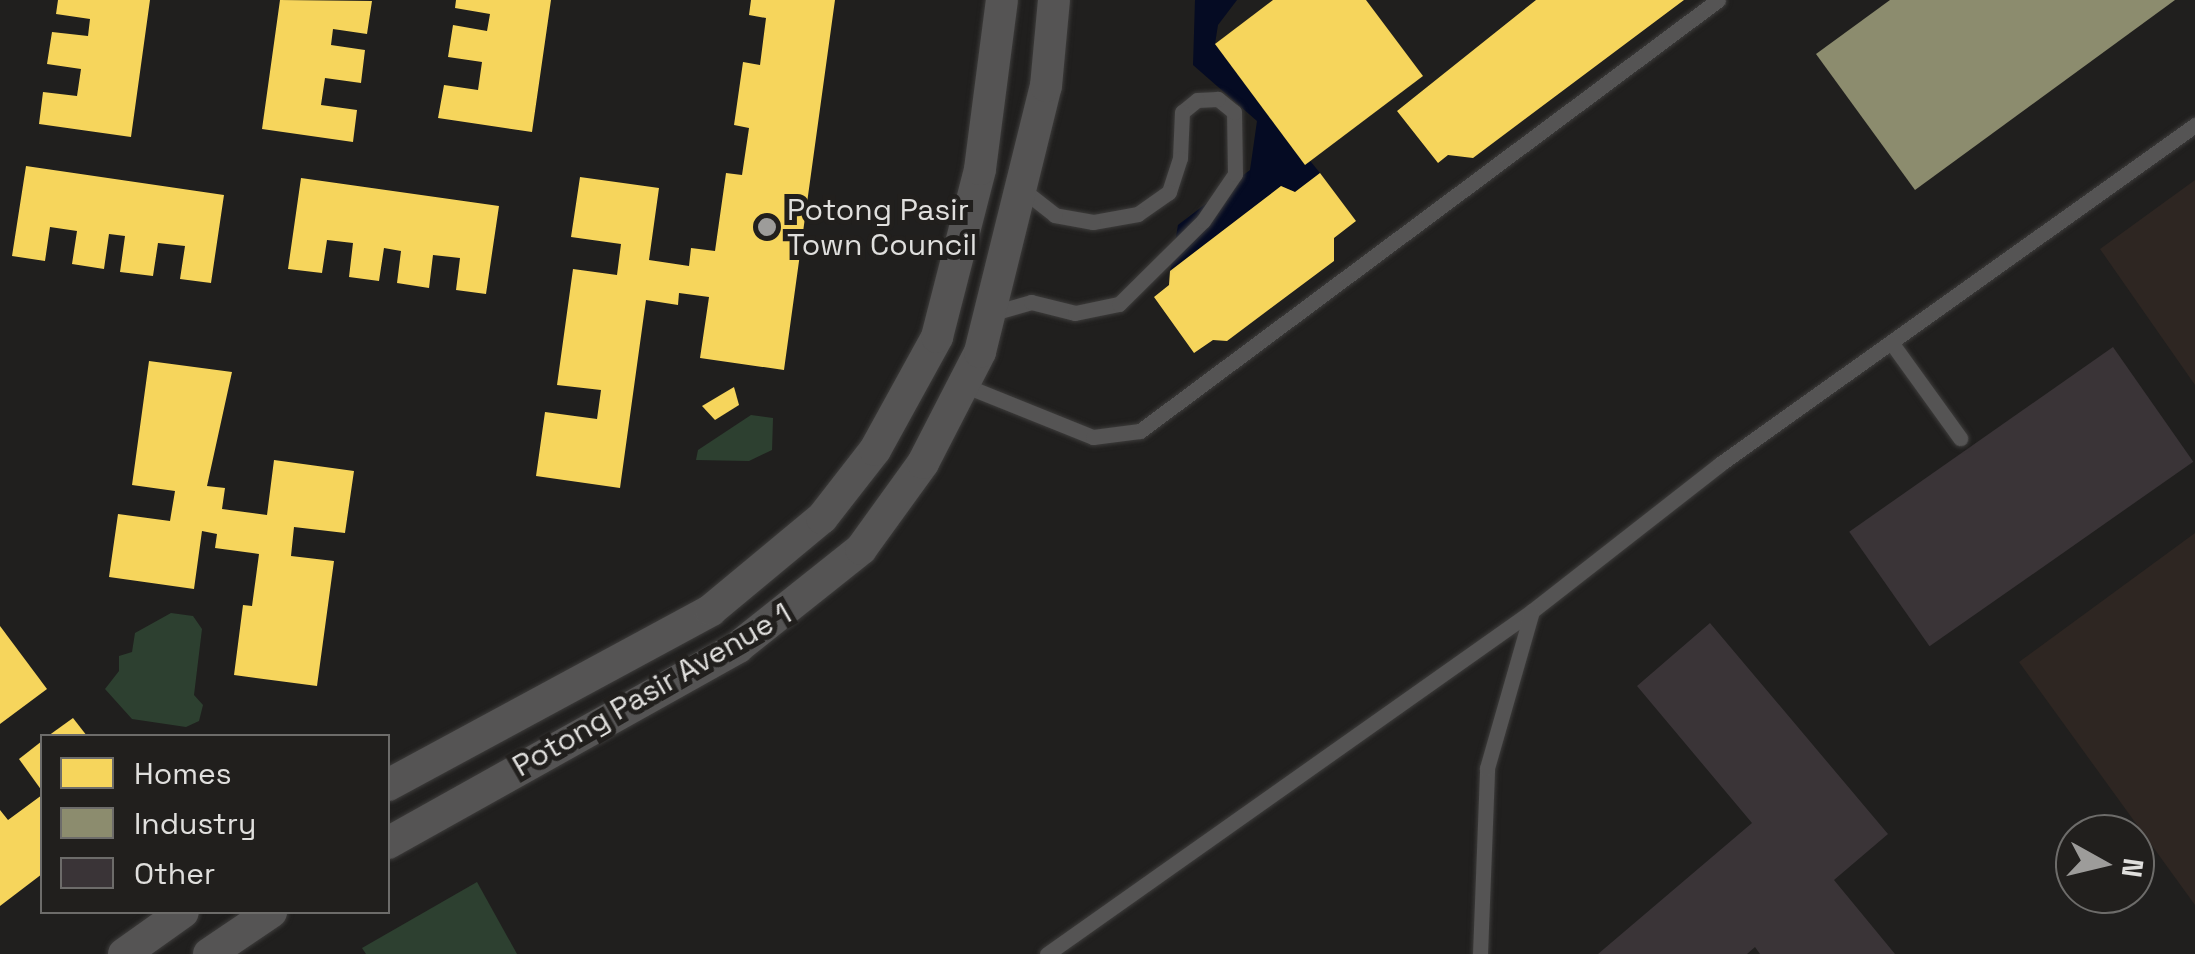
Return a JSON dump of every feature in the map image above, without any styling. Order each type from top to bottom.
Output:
[{"type":"street","name":"Potong Pasir Avenue 1","points":[[390,784],[710,610],[822,518],[876,450],[937,337],[980,169],[1002,0]]},
{"type":"street","name":"Potong Pasir Avenue 1","points":[[390,842],[738,647],[801,603],[861,549],[923,463],[966,386],[993,313],[1046,86],[1054,0]]},
{"type":"street","points":[[124,954],[180,914]]},
{"type":"street","points":[[209,954],[268,914]]},
{"type":"lane","points":[[966,386],[1093,437],[1140,431],[1718,0]]},
{"type":"lane","points":[[993,313],[1031,302],[1074,313],[1119,304],[1203,221],[1235,174],[1234,112],[1218,99],[1197,100],[1182,112],[1180,158],[1168,192],[1138,214],[1094,222],[1055,215],[1024,191]]},
{"type":"lane","points":[[1047,954],[1532,612],[1720,464],[1893,345],[2195,125]]},
{"type":"lane","points":[[1893,345],[1960,438]]},
{"type":"lane","points":[[1480,954],[1487,768],[1532,612]]},
{"type":"shaded area","points":[[2195,180],[2195,385],[2100,249]]},
{"type":"shaded area","points":[[2195,533],[2195,905],[2155,850],[2155,814],[2129,814],[2019,662]]},
{"type":"green space","points":[[751,415],[773,418],[772,450],[749,461],[696,460],[698,450]]},
{"type":"green space","points":[[171,613],[193,616],[202,629],[194,695],[203,705],[199,721],[186,727],[132,719],[105,689],[119,671],[119,656],[132,652],[135,633]]},
{"type":"green space","points":[[477,882],[517,954],[366,954],[362,948]]},
{"type":"water","points":[[1195,0],[1237,0],[1218,25],[1215,44],[1320,173],[1295,192],[1281,186],[1170,271],[1178,225],[1250,170],[1257,121],[1193,65]]},
{"type":"building: Homes","points":[[58,0],[150,0],[131,137],[39,124],[43,92],[77,96],[81,69],[47,64],[52,32],[88,36],[90,19],[56,14]]},
{"type":"building: Homes","points":[[280,0],[372,1],[367,34],[333,29],[331,45],[365,50],[361,83],[325,78],[321,105],[357,110],[353,142],[262,129]]},
{"type":"building: Homes","points":[[456,0],[551,0],[532,132],[438,118],[444,85],[478,90],[482,62],[448,57],[453,25],[487,31],[490,14],[455,8]]},
{"type":"building: Homes","points":[[751,0],[835,0],[784,370],[700,358],[709,297],[679,293],[678,305],[646,300],[620,488],[536,476],[545,412],[597,419],[601,390],[557,385],[573,269],[617,275],[621,244],[571,237],[580,177],[659,188],[649,260],[689,266],[691,248],[715,251],[726,173],[742,175],[749,128],[734,125],[743,62],[760,65],[766,18],[749,15]]},
{"type":"building: Homes","points":[[1273,0],[1366,0],[1423,76],[1305,165],[1215,44]]},
{"type":"building: Homes","points":[[1536,0],[1684,0],[1473,158],[1448,155],[1438,163],[1397,111]]},
{"type":"building: Homes","points":[[26,166],[224,195],[211,283],[180,279],[185,246],[158,243],[153,276],[120,272],[125,236],[109,234],[104,269],[72,264],[77,231],[50,227],[45,261],[12,256]]},
{"type":"building: Homes","points":[[1320,173],[1356,221],[1334,238],[1334,261],[1227,341],[1213,340],[1194,353],[1154,297],[1169,285],[1170,271],[1281,186],[1295,192]]},
{"type":"building: Homes","points":[[301,178],[499,206],[486,294],[456,290],[460,258],[433,255],[429,288],[397,283],[401,251],[384,248],[379,281],[349,277],[353,243],[327,240],[322,273],[288,269]]},
{"type":"building: Homes","points":[[149,361],[232,372],[207,486],[225,488],[222,509],[267,515],[274,460],[354,471],[345,533],[294,527],[291,556],[334,561],[317,686],[234,675],[243,605],[252,606],[259,554],[215,548],[217,534],[202,531],[194,589],[109,577],[118,514],[170,521],[175,491],[132,485]]},
{"type":"building: Homes","points":[[734,387],[739,405],[715,420],[702,406]]},
{"type":"building: Homes","points":[[0,626],[47,689],[0,724]]},
{"type":"building: Homes","points":[[73,718],[85,734],[51,734]]},
{"type":"building: Homes","points":[[40,743],[40,788],[19,759]]},
{"type":"building: Homes","points":[[40,796],[40,876],[0,906],[0,810],[8,820]]},
{"type":"building: Industry","points":[[1890,0],[2175,0],[1915,190],[1816,54]]},
{"type":"building: Other","points":[[2113,347],[2193,462],[1930,646],[1849,532]]},
{"type":"building: Other","points":[[1710,623],[1888,834],[1834,880],[1895,954],[1760,954],[1755,947],[1747,954],[1598,954],[1752,823],[1637,686]]},
{"type":"place","name":"Potong Pasir Town Council","points":[[767,227]]}]
